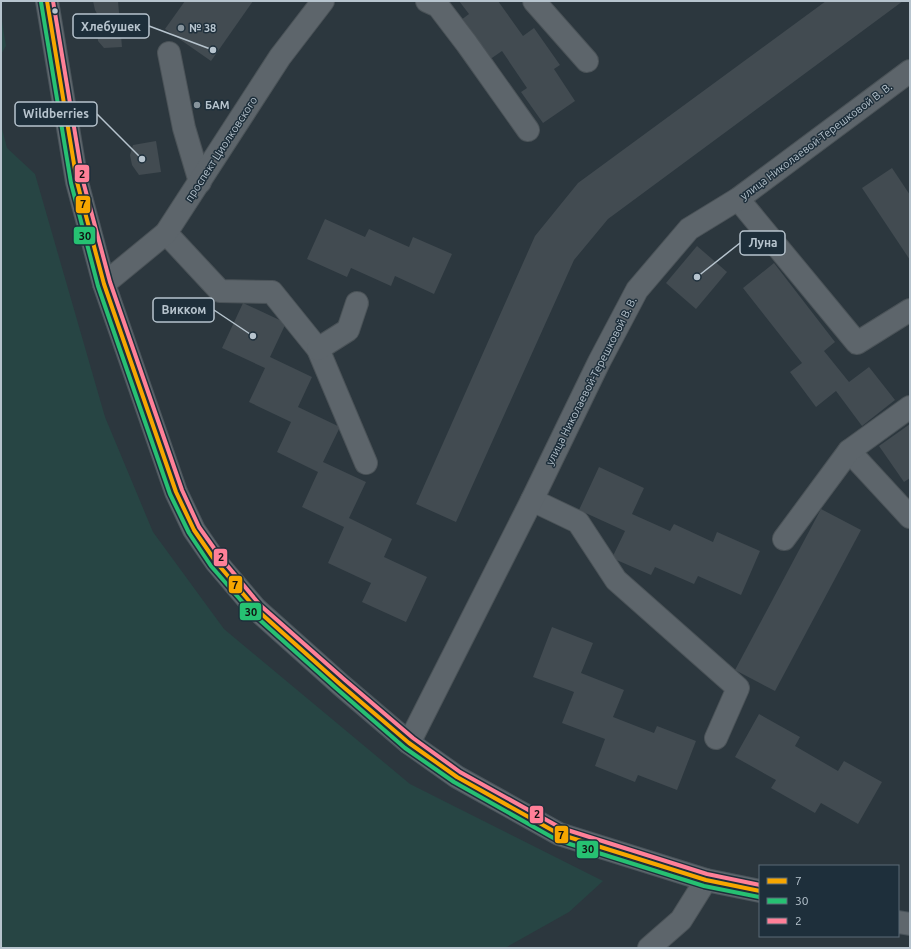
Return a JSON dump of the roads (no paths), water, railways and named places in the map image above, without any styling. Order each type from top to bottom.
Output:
[{"type":"main road","points":[[47,1],[77,182],[104,284],[176,492],[194,530],[216,562],[256,609],[341,686],[409,743],[457,778],[558,834],[706,880],[759,891]]},
{"type":"main road","points":[[899,922],[910,924]]},
{"type":"street","name":"проспект Циолковского","points":[[104,284],[166,233],[280,57],[323,1]]},
{"type":"street","points":[[427,1],[438,6],[468,44],[528,130]]},
{"type":"street","points":[[534,1],[587,61]]},
{"type":"street","points":[[169,53],[184,128],[200,182]]},
{"type":"street","name":"улица Николаевой-Терешковой В. В.","points":[[409,743],[532,500],[599,362],[637,290],[689,229],[738,199],[910,72]]},
{"type":"street","points":[[738,199],[857,344],[910,310]]},
{"type":"street","points":[[166,233],[220,291],[272,292],[318,349],[366,463]]},
{"type":"street","points":[[318,349],[348,330],[357,303]]},
{"type":"street","points":[[784,539],[850,451],[910,407]]},
{"type":"street","points":[[850,451],[910,518]]},
{"type":"street","points":[[532,500],[578,522],[616,580],[738,688],[716,738]]},
{"type":"street","points":[[648,948],[681,920],[706,880]]},
{"type":"place","name":"№ 38","points":[[181,28]]},
{"type":"place","name":"Хлебушек","points":[[213,50]]},
{"type":"place","name":"БАМ","points":[[197,105]]},
{"type":"place","name":"Wildberries","points":[[142,159]]},
{"type":"place","name":"Луна","points":[[697,277]]},
{"type":"place","name":"Викком","points":[[253,336]]}]
